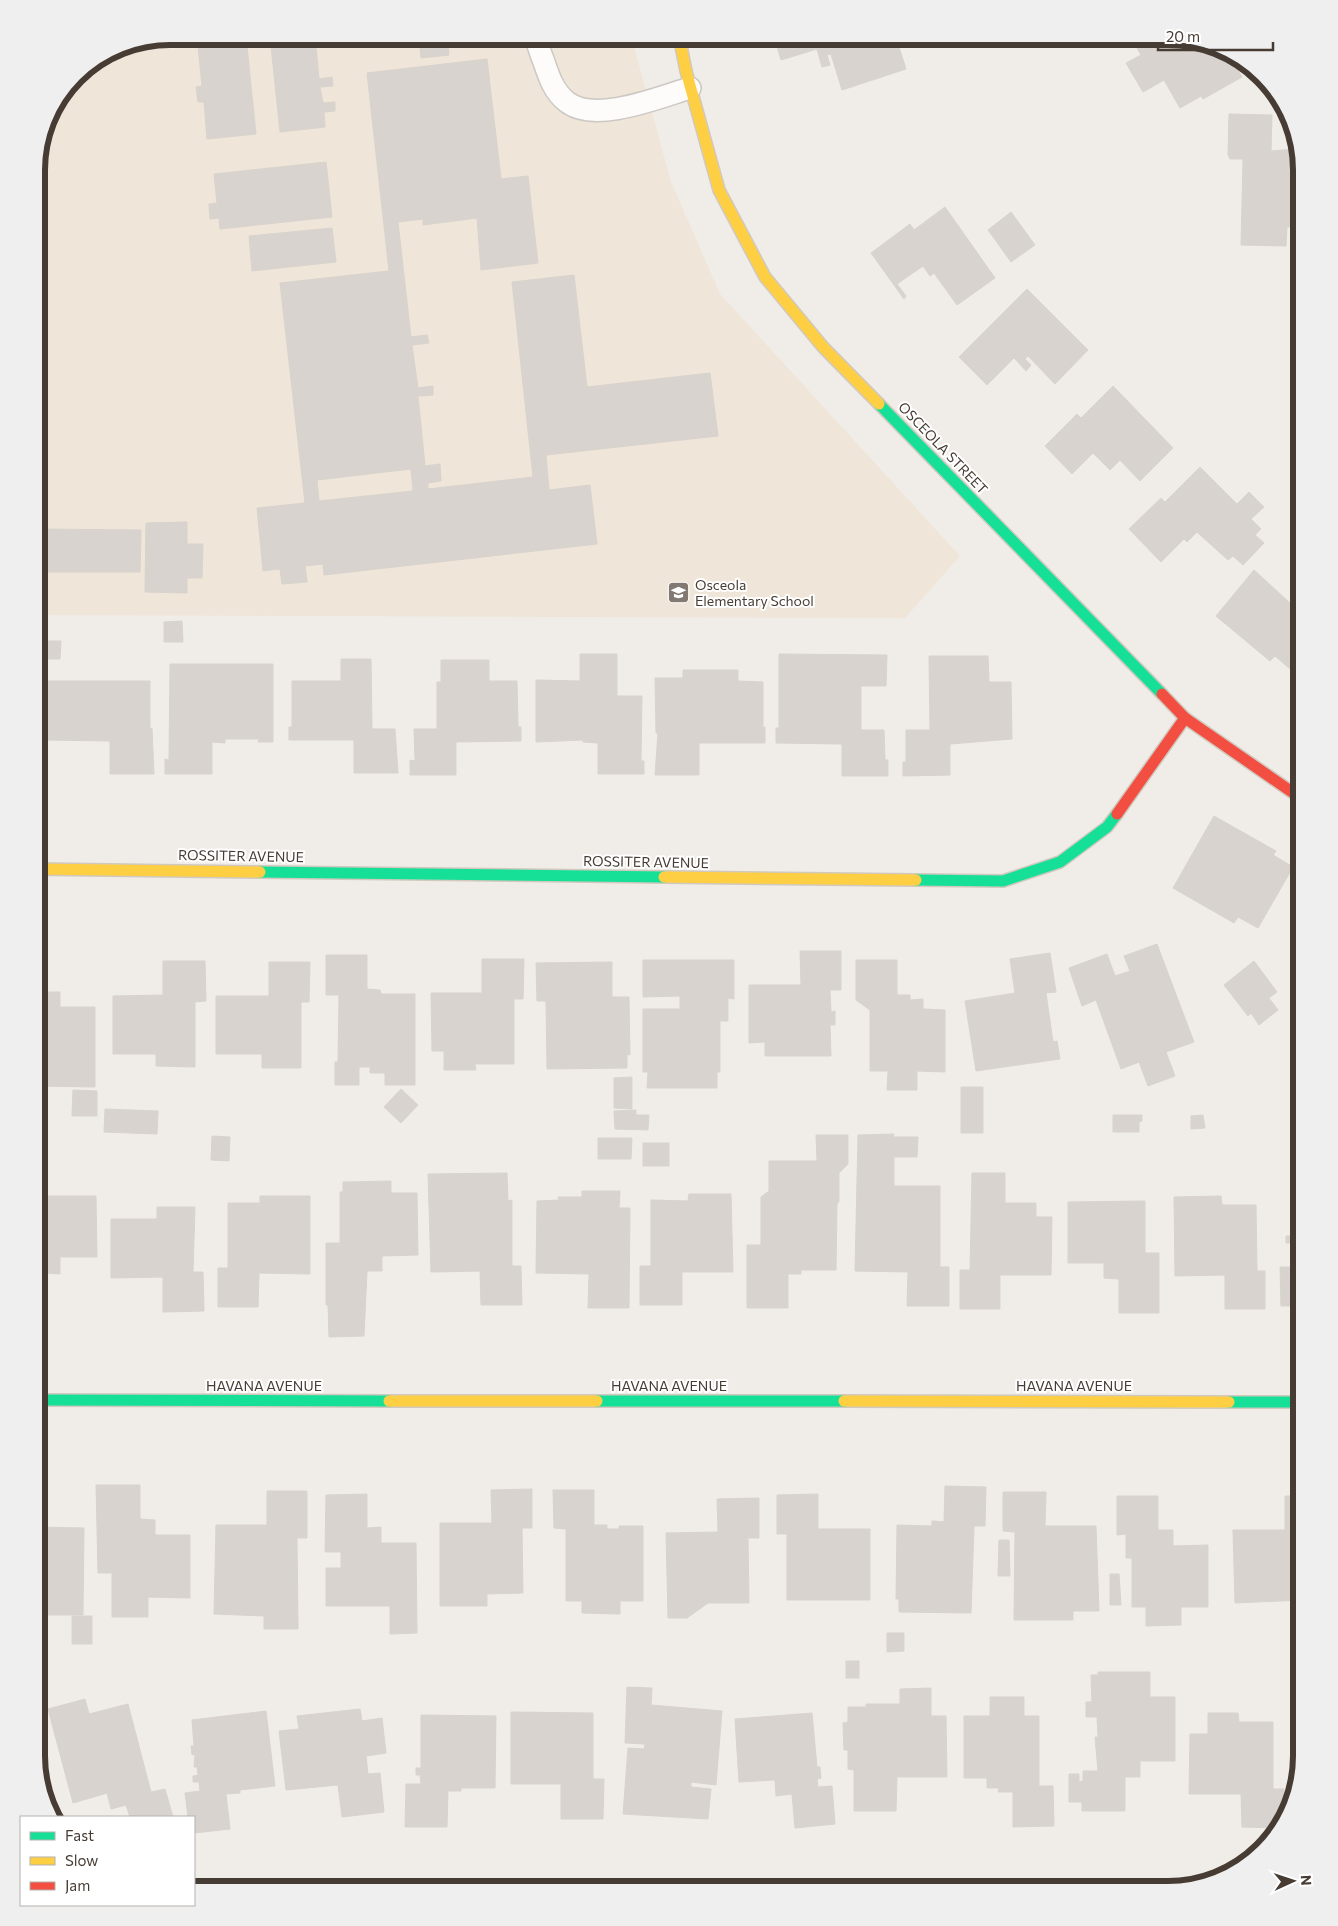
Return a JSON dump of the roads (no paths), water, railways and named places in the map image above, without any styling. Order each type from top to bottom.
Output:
[{"type":"street","name":"OSCEOLA STREET","points":[[681,45],[690,88],[719,190],[765,277],[824,347],[1185,718],[1293,793]]},
{"type":"street","name":"ROSSITER AVENUE","points":[[45,869],[1003,881],[1060,862],[1107,827],[1185,718]]},
{"type":"street","name":"HAVANA AVENUE","points":[[45,1400],[1293,1402]]},
{"type":"lane","points":[[539,45],[556,92],[568,103],[583,110],[622,108],[690,88]]},
{"type":"place","name":"Osceola Elementary School","points":[[679,593]]}]
